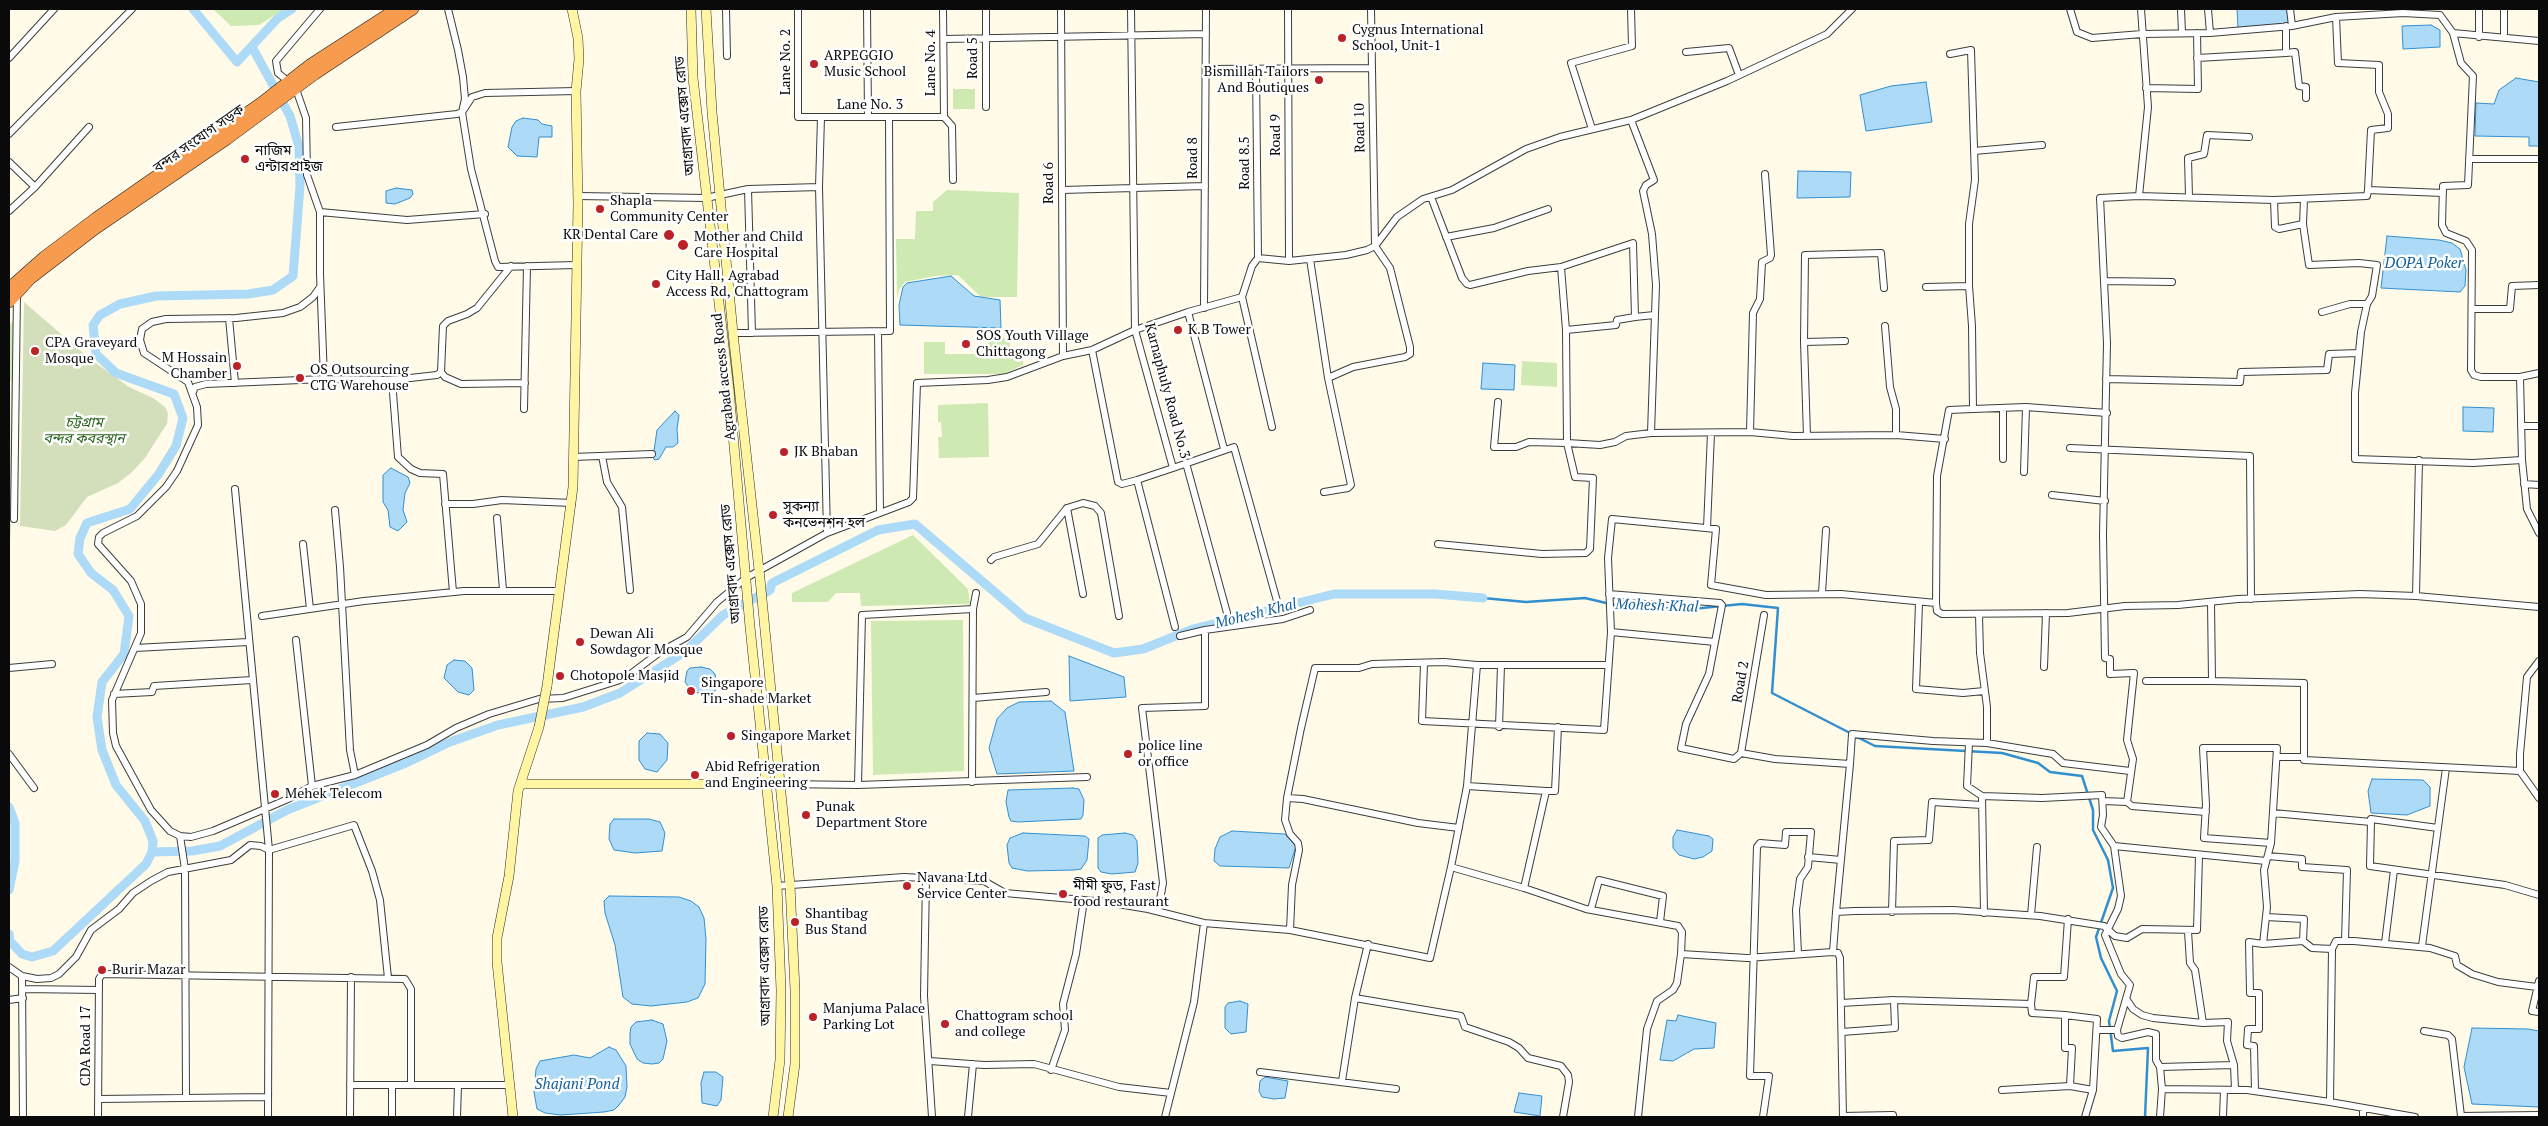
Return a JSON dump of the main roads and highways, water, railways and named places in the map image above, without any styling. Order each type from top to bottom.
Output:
[{"type":"highway","name":"বন্দর সংযোগ সড়ক","points":[[291,86],[311,64],[396,9]]},
{"type":"highway","name":"বন্দর সংযোগ সড়ক","points":[[9,302],[13,291],[44,257],[96,218],[291,86],[413,9]]},
{"type":"main road","points":[[513,1117],[496,949],[509,876],[514,814],[539,727],[547,686],[572,503],[578,196],[576,90],[578,38],[572,9]]},
{"type":"main road","name":"আগ্রাবাদ এক্সেস রোড","points":[[691,9],[693,78],[729,389],[750,628],[777,886],[781,990],[780,1060],[773,1117]]},
{"type":"main road","name":"Agrabad access Road","points":[[706,9],[712,112],[733,333],[764,622]]},
{"type":"main road","name":"আগ্রাবাদ এক্সেস রোড","points":[[764,622],[782,784],[790,885],[795,990],[795,1064],[788,1117]]},
{"type":"main road","points":[[522,784],[782,784]]},
{"type":"water","points":[[2237,9],[2287,9],[2289,23],[2238,28]]},
{"type":"water","points":[[2431,25],[2440,30],[2440,47],[2403,49],[2402,26]]},
{"type":"water","points":[[2516,78],[2539,82],[2539,146],[2529,146],[2529,137],[2475,136],[2476,103],[2494,104],[2499,90]]},
{"type":"water","points":[[1926,82],[1932,122],[1866,131],[1860,95],[1891,86]]},
{"type":"water","points":[[523,118],[538,120],[542,124],[552,126],[552,137],[539,137],[537,157],[517,156],[508,147],[512,127],[516,121]]},
{"type":"water","points":[[1798,171],[1851,172],[1850,197],[1797,198]]},
{"type":"water","points":[[396,188],[412,190],[413,194],[410,198],[395,204],[386,203],[386,191]]},
{"type":"water","name":"DOPA Poker","points":[[2387,236],[2439,240],[2452,243],[2460,249],[2466,270],[2465,286],[2460,292],[2381,288]]},
{"type":"water","points":[[951,276],[974,296],[1000,300],[1001,328],[900,325],[899,305],[903,287],[907,283]]},
{"type":"water","points":[[1483,363],[1515,365],[1514,390],[1481,389]]},
{"type":"water","points":[[2463,407],[2494,408],[2493,432],[2463,431]]},
{"type":"water","points":[[675,411],[679,415],[678,443],[673,447],[666,447],[659,459],[655,460],[653,458],[657,430]]},
{"type":"water","points":[[391,468],[408,477],[410,483],[405,493],[403,510],[407,522],[398,531],[390,527],[388,510],[383,502],[383,475]]},
{"type":"water","points":[[1069,656],[1124,677],[1126,697],[1070,701]]},
{"type":"water","points":[[454,660],[465,661],[472,668],[474,690],[469,695],[458,692],[444,678],[447,665]]},
{"type":"water","points":[[701,667],[710,669],[715,674],[717,688],[712,695],[693,692],[685,682],[687,671],[690,668]]},
{"type":"water","points":[[1051,701],[1065,712],[1074,771],[997,774],[989,748],[997,719],[1007,708],[1019,702]]},
{"type":"water","points":[[647,733],[660,734],[668,743],[667,760],[657,772],[645,769],[639,760],[639,741]]},
{"type":"water","points":[[2372,779],[2423,780],[2430,787],[2430,806],[2407,815],[2371,813],[2368,791]]},
{"type":"water","points":[[1079,789],[1084,800],[1081,819],[1018,822],[1011,821],[1009,817],[1006,802],[1008,790]]},
{"type":"water","points":[[614,819],[649,819],[660,822],[665,833],[662,851],[635,853],[614,850],[609,839],[610,824]]},
{"type":"water","points":[[1677,830],[1709,836],[1713,839],[1712,851],[1703,857],[1694,859],[1679,855],[1673,848],[1673,837]]},
{"type":"water","points":[[1232,831],[1285,834],[1296,846],[1289,868],[1220,866],[1214,861],[1215,849],[1220,837]]},
{"type":"water","points":[[1023,833],[1085,836],[1089,839],[1087,860],[1081,869],[1075,870],[1027,871],[1012,868],[1009,863],[1007,845],[1010,838]]},
{"type":"water","points":[[1125,833],[1133,835],[1137,841],[1138,863],[1135,872],[1112,874],[1101,872],[1098,868],[1098,838],[1102,835]]},
{"type":"water","points":[[609,896],[679,897],[691,901],[699,907],[704,918],[706,939],[705,984],[698,998],[687,1002],[651,1006],[632,1004],[623,997],[615,945],[605,913],[604,901]]},
{"type":"water","points":[[1240,1001],[1248,1004],[1246,1032],[1231,1034],[1225,1028],[1225,1007],[1228,1003]]},
{"type":"water","points":[[1678,1015],[1716,1023],[1714,1048],[1694,1049],[1673,1061],[1660,1060],[1667,1020],[1676,1021]]},
{"type":"water","points":[[652,1020],[663,1024],[667,1041],[663,1059],[659,1063],[652,1064],[643,1063],[637,1059],[630,1044],[630,1033],[631,1027],[636,1022]]},
{"type":"water","points":[[2472,1028],[2528,1029],[2539,1031],[2539,1107],[2472,1104],[2464,1067]]},
{"type":"water","name":"Shajani Pond","points":[[609,1047],[616,1050],[626,1066],[627,1087],[625,1097],[614,1110],[561,1115],[545,1113],[537,1109],[534,1092],[536,1069],[540,1061],[574,1055],[590,1058]]},
{"type":"water","points":[[704,1072],[716,1072],[723,1077],[721,1100],[717,1106],[702,1103],[701,1083]]},
{"type":"water","points":[[1265,1077],[1288,1081],[1285,1098],[1262,1097],[1259,1091],[1260,1081]]},
{"type":"water","points":[[1519,1093],[1542,1096],[1540,1116],[1514,1112]]},
{"type":"waterway","points":[[193,9],[237,62],[278,18],[292,9]]},
{"type":"waterway","points":[[9,934],[10,941],[22,954],[32,957],[53,951],[146,864],[152,852],[153,841],[145,821],[116,785],[102,750],[97,717],[102,682],[124,654],[129,616],[113,590],[91,573],[78,554],[80,538],[87,523],[130,509],[158,475],[176,446],[183,418],[174,394],[116,373],[96,354],[93,325],[100,315],[120,304],[156,296],[248,294],[273,290],[293,276],[300,186],[299,147],[290,116],[252,47]]},
{"type":"waterway","name":"Mohesh Khal","points":[[152,852],[192,851],[220,846],[287,810],[406,763],[450,742],[498,725],[583,707],[620,693],[686,651],[723,615],[770,590],[772,583],[878,530],[915,524],[1025,618],[1114,653],[1143,649],[1193,629],[1334,594],[1435,594],[1483,598]]},
{"type":"waterway","name":"Mohesh Khal","points":[[1483,598],[1526,602],[1585,598],[1623,607],[1692,609],[1742,604],[1778,608],[1772,693],[1852,734]]},
{"type":"waterway","name":"Mohesh Khal","points":[[1857,737],[1875,746],[2002,753],[2038,763],[2050,772],[2082,776],[2093,810],[2093,830],[2108,860],[2113,888],[2096,937],[2101,958],[2117,991],[2109,1021],[2113,1051],[2148,1048],[2145,1117]]},
{"type":"waterway","points":[[9,807],[15,823],[15,861],[9,890]]},
{"type":"place","name":"Cygnus International School, Unit-1","points":[[1342,38]]},
{"type":"place","name":"ARPEGGIO Music School","points":[[814,64]]},
{"type":"place","name":"Bismillah Tailors And Boutiques","points":[[1319,80]]},
{"type":"place","name":"নাজিম এন্টারপ্রাইজ","points":[[245,159]]},
{"type":"place","name":"Shapla Community Center","points":[[600,209]]},
{"type":"place","name":"KR Dental Care","points":[[669,235]]},
{"type":"place","name":"Mother and Child Care Hospital","points":[[683,245]]},
{"type":"place","name":"City Hall, Agrabad Access Rd, Chattogram","points":[[656,284]]},
{"type":"place","name":"K.B Tower","points":[[1178,330]]},
{"type":"place","name":"SOS Youth Village Chittagong","points":[[966,344]]},
{"type":"place","name":"CPA Graveyard Mosque","points":[[35,351]]},
{"type":"place","name":"M Hossain Chamber","points":[[237,366]]},
{"type":"place","name":"OS Outsourcing CTG Warehouse","points":[[300,378]]},
{"type":"place","name":"JK Bhaban","points":[[784,452]]},
{"type":"place","name":"সুকন্যা কনভেনশন হল","points":[[773,515]]},
{"type":"place","name":"Dewan Ali Sowdagor Mosque","points":[[580,642]]},
{"type":"place","name":"Chotopole Masjid","points":[[560,676]]},
{"type":"place","name":"Singapore Tin-shade Market","points":[[691,691]]},
{"type":"place","name":"Singapore Market","points":[[731,736]]},
{"type":"place","name":"police line or office","points":[[1128,754]]},
{"type":"place","name":"Abid Refrigeration and Engineering","points":[[695,775]]},
{"type":"place","name":"Mehek Telecom","points":[[275,794]]},
{"type":"place","name":"Punak Department Store","points":[[806,815]]},
{"type":"place","name":"Navana Ltd Service Center","points":[[907,886]]},
{"type":"place","name":"মীমী ফুড, Fast food restaurant","points":[[1063,894]]},
{"type":"place","name":"Shantibag Bus Stand","points":[[795,922]]},
{"type":"place","name":"Burir Mazar","points":[[102,970]]},
{"type":"place","name":"Manjuma Palace Parking Lot","points":[[813,1017]]},
{"type":"place","name":"Chattogram school and college","points":[[945,1024]]},
{"type":"park label","name":"চট্টগ্রাম বন্দর কবরস্থান","points":[[84,432]]}]
